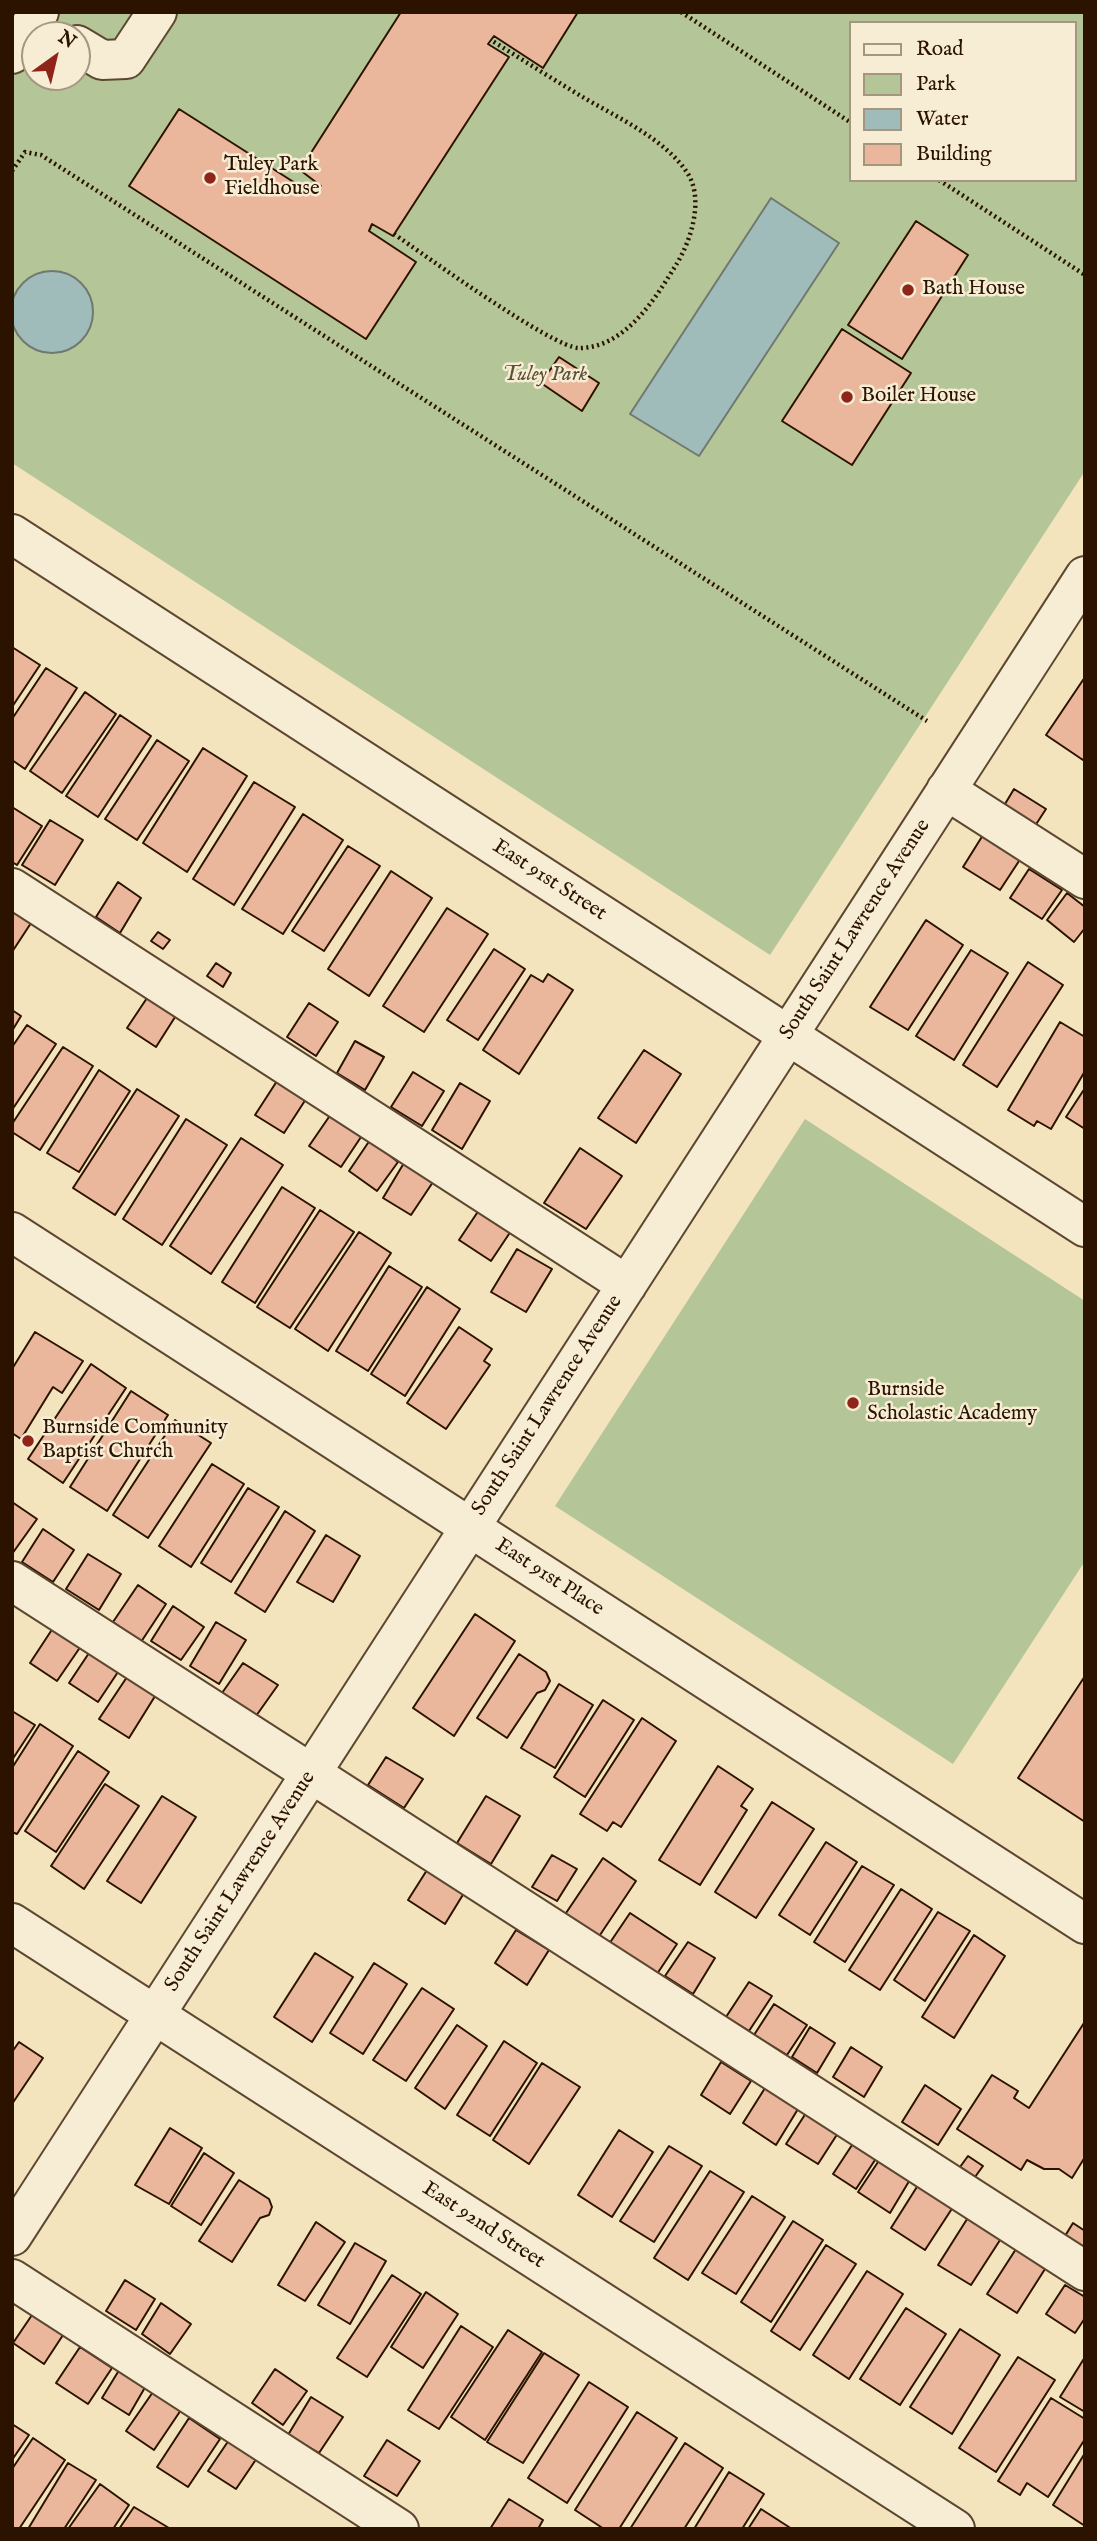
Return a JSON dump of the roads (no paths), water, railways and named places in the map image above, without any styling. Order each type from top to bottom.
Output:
[{"type":"street","points":[[91,54],[102,60],[126,60],[157,12]]},
{"type":"street","name":"East 91st Street","points":[[12,534],[1085,1227]]},
{"type":"street","name":"South Saint Lawrence Avenue","points":[[12,2236],[1085,576]]},
{"type":"street","points":[[946,790],[1085,879]]},
{"type":"street","points":[[12,888],[627,1285]]},
{"type":"street","name":"East 91st Place","points":[[12,1233],[1085,1924]]},
{"type":"street","points":[[12,1581],[1085,2271]]},
{"type":"street","name":"East 92nd Street","points":[[12,1923],[955,2529]]},
{"type":"street","points":[[12,2279],[399,2529]]},
{"type":"water","points":[[771,198],[839,243],[699,456],[630,414]]},
{"type":"water","points":[[52,271],[68,274],[81,283],[90,296],[93,312],[90,328],[81,341],[68,350],[52,353],[36,350],[23,341],[14,328],[11,312],[14,296],[23,283],[36,274]]},
{"type":"place","name":"Tuley Park Fieldhouse","points":[[210,178]]},
{"type":"place","name":"Bath House","points":[[908,290]]},
{"type":"place","name":"Boiler House","points":[[847,397]]},
{"type":"place","name":"Burnside Scholastic Academy","points":[[853,1403]]},
{"type":"place","name":"Burnside Community Baptist Church","points":[[28,1441]]},
{"type":"park label","name":"Tuley Park","points":[[545,376]]}]
